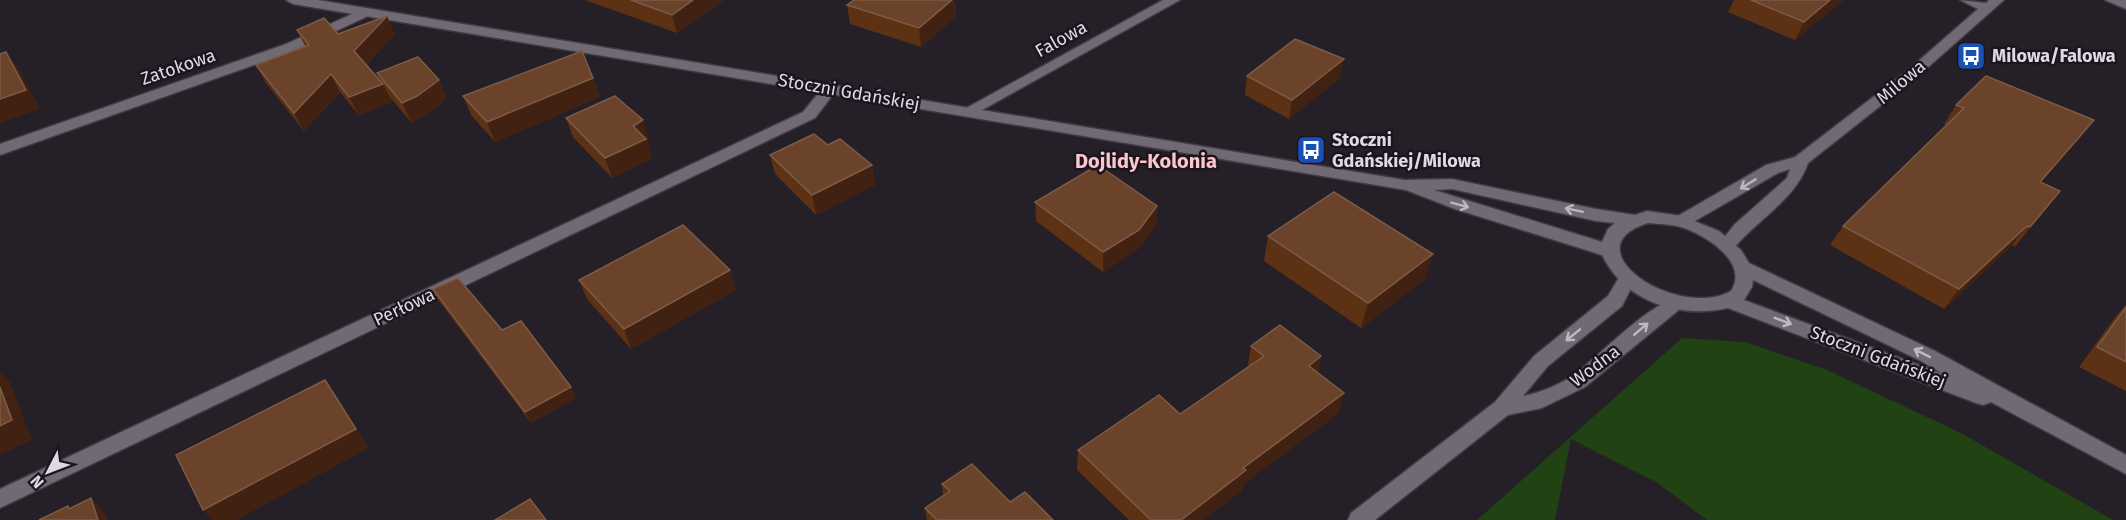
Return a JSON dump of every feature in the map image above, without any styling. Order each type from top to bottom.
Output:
[{"type":"street","name":"Stoczni Gdańskiej","points":[[293,0],[1405,185],[1452,184],[1596,215],[1632,220]]},
{"type":"street","name":"Falowa","points":[[967,112],[1173,0]]},
{"type":"street","points":[[1967,0],[1992,4]]},
{"type":"street","points":[[2112,0],[2126,5]]},
{"type":"street","name":"Milowa","points":[[1682,221],[1712,206],[1772,169],[1801,161],[1904,81],[1992,4]]},
{"type":"street","name":"Zatokowa","points":[[0,150],[291,47],[365,12]]},
{"type":"street","name":"Perłowa","points":[[0,499],[809,115],[830,88]]},
{"type":"street","name":"Milowa","points":[[1728,245],[1742,228],[1794,180],[1801,161]]},
{"type":"street","name":"Stoczni Gdańskiej","points":[[1405,185],[1444,201],[1575,237],[1609,251]]},
{"type":"street","points":[[1647,217],[1682,221],[1707,231],[1728,245],[1744,268],[1745,281],[1740,293],[1728,301],[1696,306],[1677,304],[1659,298],[1627,279],[1612,260],[1609,251],[1610,238],[1618,227],[1632,220],[1647,217]]},
{"type":"street","name":"Stoczni Gdańskiej","points":[[1744,268],[1928,356],[2027,413],[2126,465]]},
{"type":"street","name":"Wodna","points":[[1359,520],[1502,408],[1541,361],[1616,301],[1627,279]]},
{"type":"street","name":"Stoczni Gdańskiej","points":[[1728,301],[2027,413]]},
{"type":"street","name":"Wodna","points":[[1502,408],[1535,402],[1578,382],[1650,321],[1677,304]]},
{"type":"green space","points":[[1682,338],[1745,342],[1827,370],[1961,433],[2113,520],[1707,520],[1656,482],[1571,439],[1555,520],[1477,520]]},
{"type":"building","points":[[631,0],[693,0],[672,15]]},
{"type":"building","points":[[854,0],[952,0],[919,28],[847,5]]},
{"type":"building","points":[[1751,0],[1830,0],[1804,22]]},
{"type":"building","points":[[387,16],[354,51],[383,84],[349,97],[331,74],[294,113],[256,65],[309,45],[297,30],[324,18],[338,34]]},
{"type":"building","points":[[1295,39],[1344,59],[1292,100],[1247,76]]},
{"type":"building","points":[[582,51],[593,78],[487,122],[463,96]]},
{"type":"building","points":[[6,52],[26,90],[0,99],[0,54]]},
{"type":"building","points":[[418,57],[439,80],[417,96],[402,103],[377,73]]},
{"type":"building","points":[[1986,76],[2094,120],[2040,182],[2060,191],[2030,227],[2027,226],[1959,289],[1843,226],[1964,108],[1956,105]]},
{"type":"building","points":[[615,96],[643,120],[633,126],[646,139],[605,158],[566,118]]},
{"type":"building","points":[[814,134],[828,145],[840,139],[872,165],[812,195],[770,155]]},
{"type":"building","points":[[1098,165],[1157,206],[1139,230],[1103,252],[1035,202]]},
{"type":"building","points":[[1334,192],[1433,254],[1368,303],[1268,236]]},
{"type":"building","points":[[683,225],[730,270],[624,329],[579,280]]},
{"type":"building","points":[[458,278],[502,330],[521,321],[571,387],[525,412],[433,289]]},
{"type":"building","points":[[2126,307],[2126,362],[2097,347]]},
{"type":"building","points":[[1280,325],[1321,356],[1309,366],[1344,393],[1243,468],[1246,470],[1181,520],[1151,520],[1078,450],[1159,395],[1180,414],[1264,356],[1251,346]]},
{"type":"building","points":[[325,380],[356,429],[203,510],[176,455]]},
{"type":"building","points":[[0,387],[12,420],[0,426]]},
{"type":"building","points":[[972,464],[1010,502],[1025,492],[1053,520],[937,520],[925,508],[950,491],[942,484]]},
{"type":"building","points":[[91,498],[98,520],[39,520],[68,506],[69,509]]},
{"type":"building","points":[[530,499],[546,520],[495,520]]},
{"type":"place","name":"Milowa/Falowa","points":[[1971,56]]},
{"type":"place","name":"Stoczni Gdańskiej/Milowa","points":[[1311,150]]},
{"type":"district","name":"Dojlidy-Kolonia","points":[[1146,161]]}]
